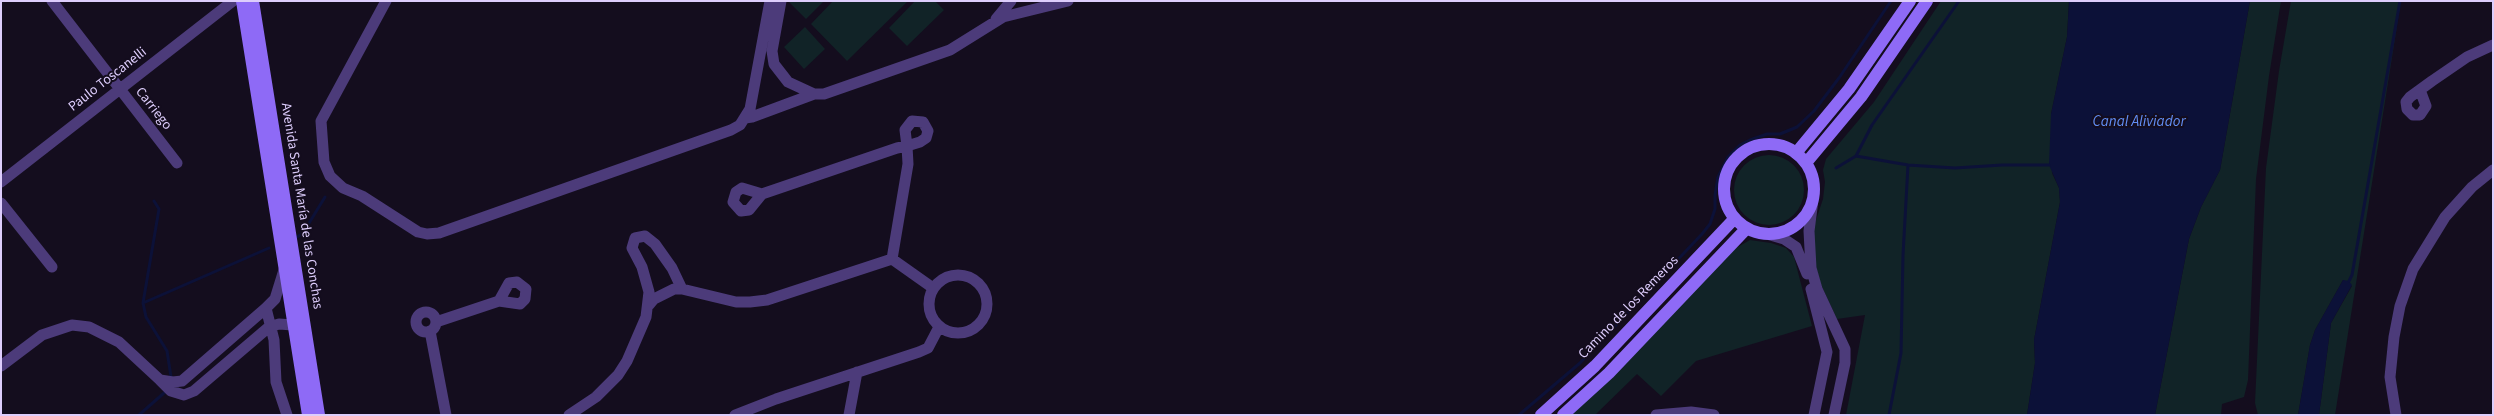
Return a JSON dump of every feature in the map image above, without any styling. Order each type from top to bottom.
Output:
[{"type":"main road","name":"Avenida Santa María de las Conchas","points":[[242,1],[292,325],[310,414]]},
{"type":"main road","name":"Avenida Santa María de las Conchas","points":[[253,1],[310,414]]},
{"type":"main road","points":[[1796,153],[1849,88],[1910,1]]},
{"type":"main road","points":[[1806,163],[1861,97],[1927,1]]},
{"type":"main road","points":[[1777,144],[1796,153],[1806,163],[1812,176],[1813,200],[1801,221],[1785,231],[1767,234],[1747,228],[1735,218],[1725,196],[1724,184],[1733,161],[1753,146],[1777,144]]},
{"type":"main road","name":"Camino de los Remeros","points":[[1541,415],[1595,366],[1735,218]]},
{"type":"main road","points":[[1563,415],[1609,373],[1747,228]]},
{"type":"street","name":"Carriego","points":[[52,1],[177,163]]},
{"type":"street","name":"Paulo Toscanelli","points":[[1,182],[233,1]]},
{"type":"street","points":[[386,1],[321,122],[324,162],[330,176],[343,188],[362,196],[418,232],[427,234],[439,232],[731,130],[740,125],[750,110],[770,1]]},
{"type":"street","points":[[780,1],[772,52],[774,64],[778,72],[788,82],[814,94]]},
{"type":"street","points":[[993,24],[1011,1]]},
{"type":"street","points":[[746,118],[752,118],[814,94],[824,94],[950,50],[1011,15],[1068,1]]},
{"type":"street","points":[[2420,90],[2467,57],[2493,45]]},
{"type":"street","points":[[762,194],[907,146],[908,164],[892,259]]},
{"type":"street","points":[[2396,415],[2390,377],[2393,347],[2400,306],[2413,269],[2445,217],[2472,187],[2493,170]]},
{"type":"street","points":[[1813,200],[1809,231],[1811,268],[1817,289],[1845,349],[1845,363],[1834,415]]},
{"type":"street","points":[[1,203],[52,267]]},
{"type":"street","points":[[1767,234],[1784,239],[1796,247],[1802,258],[1826,342],[1826,360],[1814,415]]},
{"type":"street","points":[[649,305],[647,280],[632,248],[635,238],[639,236],[648,237],[655,244],[672,268],[682,288]]},
{"type":"street","points":[[892,259],[933,288]]},
{"type":"street","points":[[569,415],[596,397],[618,375],[638,339],[649,305],[654,299],[674,289],[682,288],[736,302],[750,302],[793,292],[892,259]]},
{"type":"street","points":[[160,380],[182,381],[266,308],[278,293],[284,270]]},
{"type":"street","points":[[964,274],[979,283],[987,299],[984,316],[973,329],[956,333],[939,327],[930,313],[929,296],[933,288],[946,276],[964,274]]},
{"type":"street","points":[[446,415],[433,326],[499,301]]},
{"type":"street","points":[[266,308],[269,327],[274,340],[276,382],[288,415]]},
{"type":"street","points":[[1,366],[42,335],[72,325],[89,327],[120,342],[171,391],[184,395],[194,391],[269,327],[279,324],[292,325]]},
{"type":"street","points":[[735,415],[753,407],[928,348],[939,327]]},
{"type":"street","points":[[849,415],[857,372]]},
{"type":"street","points":[[1656,415],[1692,413],[1714,415]]},
{"type":"shaded area","points":[[788,1],[824,1],[806,19]]},
{"type":"shaded area","points":[[833,1],[908,1],[847,61],[811,24]]},
{"type":"shaded area","points":[[915,1],[935,1],[944,10],[907,46],[889,28]]},
{"type":"shaded area","points":[[1941,1],[2069,1],[2067,37],[2051,114],[2052,173],[2059,188],[2060,202],[2034,340],[2035,363],[2027,415],[1846,415],[1865,315],[1837,319],[1821,285],[1815,263],[1813,229],[1823,199],[1825,182],[1823,170],[1826,159],[1874,102]]},
{"type":"shaded area","points":[[2250,1],[2281,1],[2256,179],[2248,380],[2244,397],[2222,404],[2221,415],[2155,415],[2189,239],[2201,207],[2220,170]]},
{"type":"shaded area","points":[[2291,1],[2401,1],[2335,415],[2319,415],[2331,323],[2352,286],[2343,280],[2315,330],[2310,345],[2298,415],[2258,415],[2255,403],[2266,168],[2279,71]]},
{"type":"shaded area","points":[[805,27],[825,49],[804,69],[784,47]]},
{"type":"shaded area","points":[[1769,155],[1782,158],[1794,165],[1801,177],[1804,190],[1801,203],[1794,215],[1782,222],[1769,225],[1756,222],[1744,215],[1737,203],[1734,190],[1737,177],[1744,165],[1756,158]]},
{"type":"shaded area","points":[[1750,240],[1771,243],[1786,248],[1794,257],[1812,326],[1696,361],[1661,396],[1637,374],[1595,415],[1572,415],[1736,248]]},
{"type":"water","name":"Canal Aliviador","points":[[2069,1],[2250,1],[2220,170],[2201,207],[2189,239],[2155,415],[2027,415],[2035,363],[2034,340],[2060,202],[2059,188],[2049,165],[2051,114],[2067,37]]},
{"type":"water","points":[[2343,280],[2349,281],[2352,285],[2331,323],[2319,415],[2298,415],[2310,345],[2315,330]]},
{"type":"waterway","points":[[1519,415],[1580,363],[1702,234],[1710,224],[1715,209],[1718,177],[1728,157],[1740,145],[1750,140],[1767,134],[1780,134],[1797,127],[1814,111],[1839,78],[1891,1]]},
{"type":"waterway","points":[[1836,168],[1856,156],[1872,125],[1959,1]]},
{"type":"waterway","points":[[2349,281],[2352,275],[2400,1]]},
{"type":"waterway","points":[[1856,156],[1908,165],[1955,168],[2049,165]]},
{"type":"waterway","points":[[1889,415],[1901,353],[1903,255],[1908,165]]},
{"type":"waterway","points":[[297,237],[303,233],[325,197]]},
{"type":"waterway","points":[[154,201],[159,209],[143,303],[269,248]]},
{"type":"waterway","points":[[143,303],[146,317],[167,351],[171,377]]},
{"type":"waterway","points":[[139,415],[164,393]]}]
